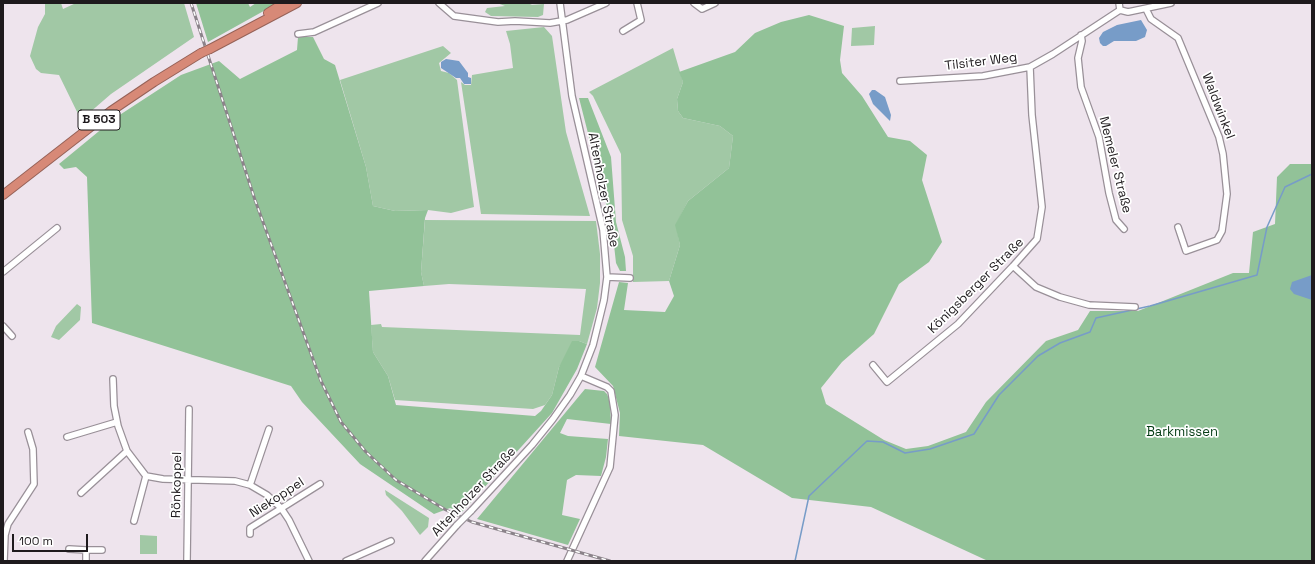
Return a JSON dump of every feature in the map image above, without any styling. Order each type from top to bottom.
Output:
[{"type":"highway","name":"B 503","points":[[210,48],[284,3]]},
{"type":"highway","name":"B 503","points":[[3,195],[111,111],[154,82],[210,48],[297,3]]},
{"type":"street","points":[[298,34],[314,32],[378,3]]},
{"type":"street","points":[[438,3],[454,16],[498,22],[562,21],[606,3]]},
{"type":"street","name":"Altenholzer Straße","points":[[425,561],[553,420],[581,376],[593,346],[600,321],[607,276],[603,230],[572,96],[560,3]]},
{"type":"street","points":[[623,31],[641,20],[637,3]]},
{"type":"street","points":[[694,3],[702,9],[715,3]]},
{"type":"street","points":[[1119,3],[1120,10],[1128,12],[1171,3]]},
{"type":"street","name":"Waldwinkel","points":[[1146,9],[1151,19],[1178,38],[1219,137],[1223,154],[1226,194],[1222,231],[1217,240],[1186,251],[1178,227]]},
{"type":"street","name":"Tilsiter Weg","points":[[900,81],[978,76],[1030,67],[1120,10]]},
{"type":"street","name":"Memeler Straße","points":[[1081,35],[1082,41],[1078,58],[1081,87],[1099,137],[1109,193],[1116,220],[1124,229]]},
{"type":"street","name":"Königsberger Straße","points":[[873,365],[887,382],[958,324],[1037,239],[1042,207],[1032,115],[1030,67]]},
{"type":"street","points":[[3,272],[57,228]]},
{"type":"street","points":[[1013,266],[1036,287],[1060,297],[1089,305],[1135,307]]},
{"type":"street","points":[[607,276],[630,278]]},
{"type":"street","points":[[3,326],[12,336]]},
{"type":"street","points":[[567,561],[610,467],[615,415],[611,391],[607,387],[581,376]]},
{"type":"street","points":[[113,379],[117,422],[127,451],[146,476],[162,479],[235,481],[250,485],[267,495],[281,508],[289,520],[309,561]]},
{"type":"street","name":"Rönkoppel","points":[[187,561],[189,409]]},
{"type":"street","points":[[67,437],[117,422]]},
{"type":"street","points":[[250,485],[269,429]]},
{"type":"street","points":[[4,561],[5,535],[8,524],[34,484],[33,449],[28,432]]},
{"type":"street","points":[[81,493],[127,451]]},
{"type":"street","points":[[134,521],[146,476]]},
{"type":"street","name":"Niekoppel","points":[[250,534],[250,528],[320,484]]},
{"type":"street","points":[[346,561],[391,541]]},
{"type":"street","points":[[69,549],[102,550]]},
{"type":"street","points":[[86,550],[86,561]]},
{"type":"green space","points":[[45,3],[61,3],[63,9],[76,3],[184,3],[194,37],[111,94],[81,120],[59,75],[41,73],[36,69],[30,56],[38,27],[45,14]]},
{"type":"green space","points":[[196,3],[248,3],[250,7],[256,3],[278,3],[208,42]]},
{"type":"green space","points":[[497,3],[534,3],[530,5],[544,4],[543,15],[538,17],[491,16],[485,12],[487,8],[505,6]]},
{"type":"green space","name":"Barkmissen","points":[[809,15],[844,26],[840,60],[842,73],[862,96],[888,137],[910,141],[927,155],[922,180],[942,242],[929,262],[899,284],[874,334],[842,362],[821,388],[826,404],[884,440],[906,449],[928,446],[966,432],[986,402],[1046,341],[1078,330],[1090,311],[1138,311],[1233,273],[1249,273],[1253,232],[1275,224],[1277,177],[1290,164],[1312,164],[1312,561],[988,561],[871,507],[792,498],[703,445],[619,436],[620,413],[613,386],[595,367],[619,282],[628,283],[624,310],[665,312],[674,296],[669,281],[680,245],[675,225],[688,201],[729,168],[733,136],[720,126],[683,118],[678,111],[677,99],[683,82],[679,72],[735,52],[755,33],[781,22]]},
{"type":"green space","points":[[875,26],[874,45],[851,46],[852,28]]},
{"type":"green space","points":[[544,27],[552,36],[566,132],[590,216],[481,214],[461,82],[465,85],[471,85],[472,75],[513,68],[510,44],[506,31]]},
{"type":"green space","points":[[298,37],[313,37],[324,59],[335,65],[366,167],[373,206],[395,211],[428,210],[425,218],[421,272],[424,286],[369,291],[373,352],[388,376],[396,405],[535,416],[541,411],[552,395],[559,367],[572,341],[579,341],[587,344],[577,369],[552,413],[462,512],[450,508],[434,514],[360,464],[302,402],[291,386],[92,323],[87,177],[76,167],[64,169],[59,164],[115,118],[181,75],[219,61],[240,79],[297,50]]},
{"type":"green space","points":[[443,46],[451,53],[439,63],[441,71],[449,73],[457,80],[474,207],[451,213],[428,210],[395,211],[373,206],[366,167],[340,80]]},
{"type":"green space","points":[[673,48],[683,82],[677,99],[678,111],[683,118],[720,126],[733,136],[729,168],[688,201],[676,225],[680,245],[669,281],[633,282],[633,256],[622,220],[621,154],[593,96],[589,92]]},
{"type":"green space","points":[[579,98],[588,98],[611,157],[616,222],[625,257],[626,271],[620,271],[616,263],[612,227]]},
{"type":"green space","points":[[425,220],[596,221],[600,254],[600,283],[597,308],[587,344],[579,341],[559,367],[552,395],[545,405],[533,409],[395,400],[388,376],[373,352],[371,325],[381,324],[382,327],[580,335],[586,289],[449,284],[424,286],[421,272]]},
{"type":"green space","points":[[77,304],[81,307],[80,320],[59,340],[51,337],[56,326]]},
{"type":"green space","points":[[585,389],[604,391],[607,394],[610,402],[611,424],[567,419],[560,433],[568,436],[608,439],[606,457],[601,476],[576,475],[567,480],[562,515],[580,519],[568,545],[477,519]]},
{"type":"green space","points":[[385,490],[429,518],[428,527],[420,535],[402,511],[386,495]]},
{"type":"green space","points":[[140,535],[157,536],[157,554],[140,554]]},
{"type":"water","points":[[1141,20],[1147,30],[1145,37],[1136,41],[1114,41],[1106,46],[1103,46],[1100,43],[1099,38],[1103,32],[1117,25]]},
{"type":"water","points":[[446,59],[459,61],[468,73],[468,77],[471,78],[471,84],[464,84],[460,78],[456,78],[441,68],[441,62]]},
{"type":"water","points":[[872,90],[875,90],[885,97],[891,115],[890,121],[873,104],[869,94]]},
{"type":"water","points":[[1312,275],[1312,300],[1294,294],[1290,289],[1292,282]]},
{"type":"waterway","points":[[795,561],[809,496],[867,441],[883,442],[905,453],[930,449],[974,434],[999,395],[1038,356],[1060,343],[1090,332],[1096,318],[1150,306],[1257,275],[1267,227],[1285,187],[1312,174]]},
{"type":"railway","points":[[191,3],[255,200],[321,381],[341,422],[366,452],[396,480],[446,510],[472,522],[610,561]]}]
